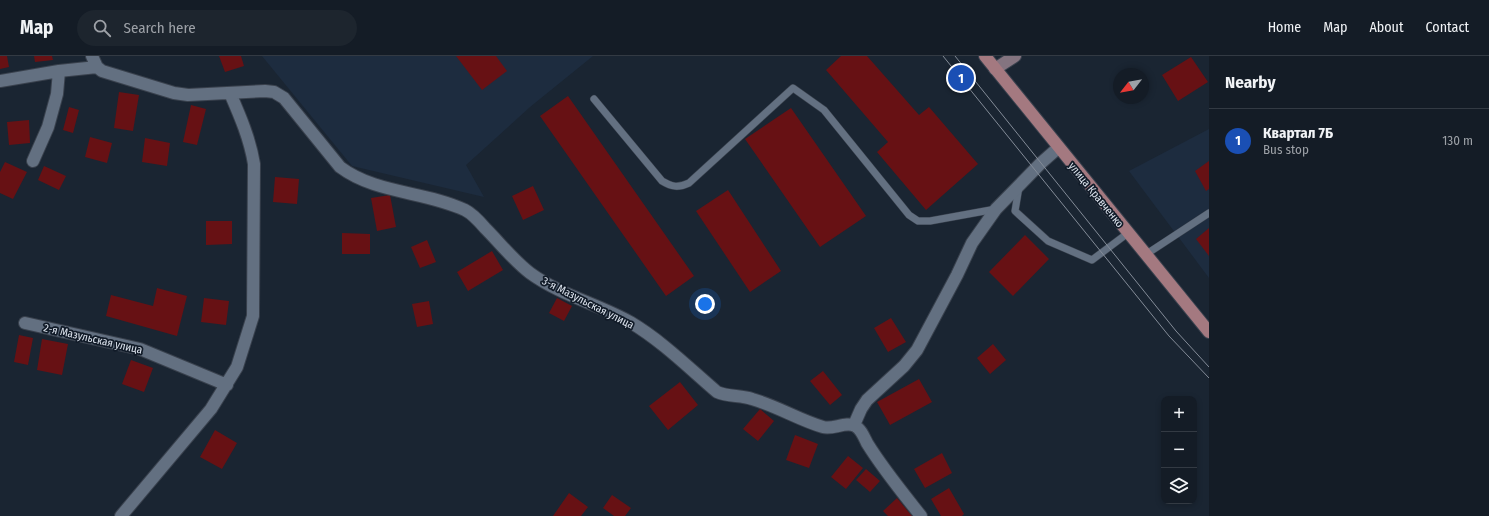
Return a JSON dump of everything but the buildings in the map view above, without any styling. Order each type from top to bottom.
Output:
[{"type":"main road","name":"улица Кравченко","points":[[985,56],[1058,148],[1209,332]]},
{"type":"street","points":[[995,69],[1015,56]]},
{"type":"street","points":[[0,81],[59,71],[95,62]]},
{"type":"street","name":"3-я Мазульская улица","points":[[95,62],[102,71],[174,93],[204,95],[265,91],[274,92],[284,98],[340,167],[351,175],[365,182],[466,210],[476,218],[530,273],[555,288],[630,322],[656,340],[717,392],[724,395],[751,398],[824,428],[854,425]]},
{"type":"street","points":[[33,161],[48,128],[57,94],[59,71]]},
{"type":"street","points":[[121,516],[211,410],[237,367],[253,316],[254,164],[252,148],[246,129],[230,93]]},
{"type":"street","points":[[921,516],[897,487],[879,462],[859,429],[854,425],[860,409],[867,400],[904,366],[917,350],[957,275],[972,243],[996,209],[1041,163],[1058,148]]},
{"type":"street","name":"2-я Мазульская улица","points":[[25,323],[140,349],[227,385]]},
{"type":"lane","points":[[594,99],[662,181],[670,186],[680,187],[689,183],[792,88],[824,110],[909,215],[918,220],[930,221],[996,209]]},
{"type":"lane","points":[[1018,187],[1015,211],[1048,241],[1092,260],[1128,234]]},
{"type":"lane","points":[[1145,255],[1209,213]]},
{"type":"shaded area","points":[[262,56],[593,56],[530,107],[466,165],[484,197],[352,166]]},
{"type":"shaded area","points":[[1209,129],[1209,278],[1129,171]]},
{"type":"tram line","points":[[943,56],[1169,336],[1209,378]]},
{"type":"tram line","points":[[955,56],[1176,331],[1209,367]]},
{"type":"place","name":"Квартал 7Б","points":[[961,78]]}]
